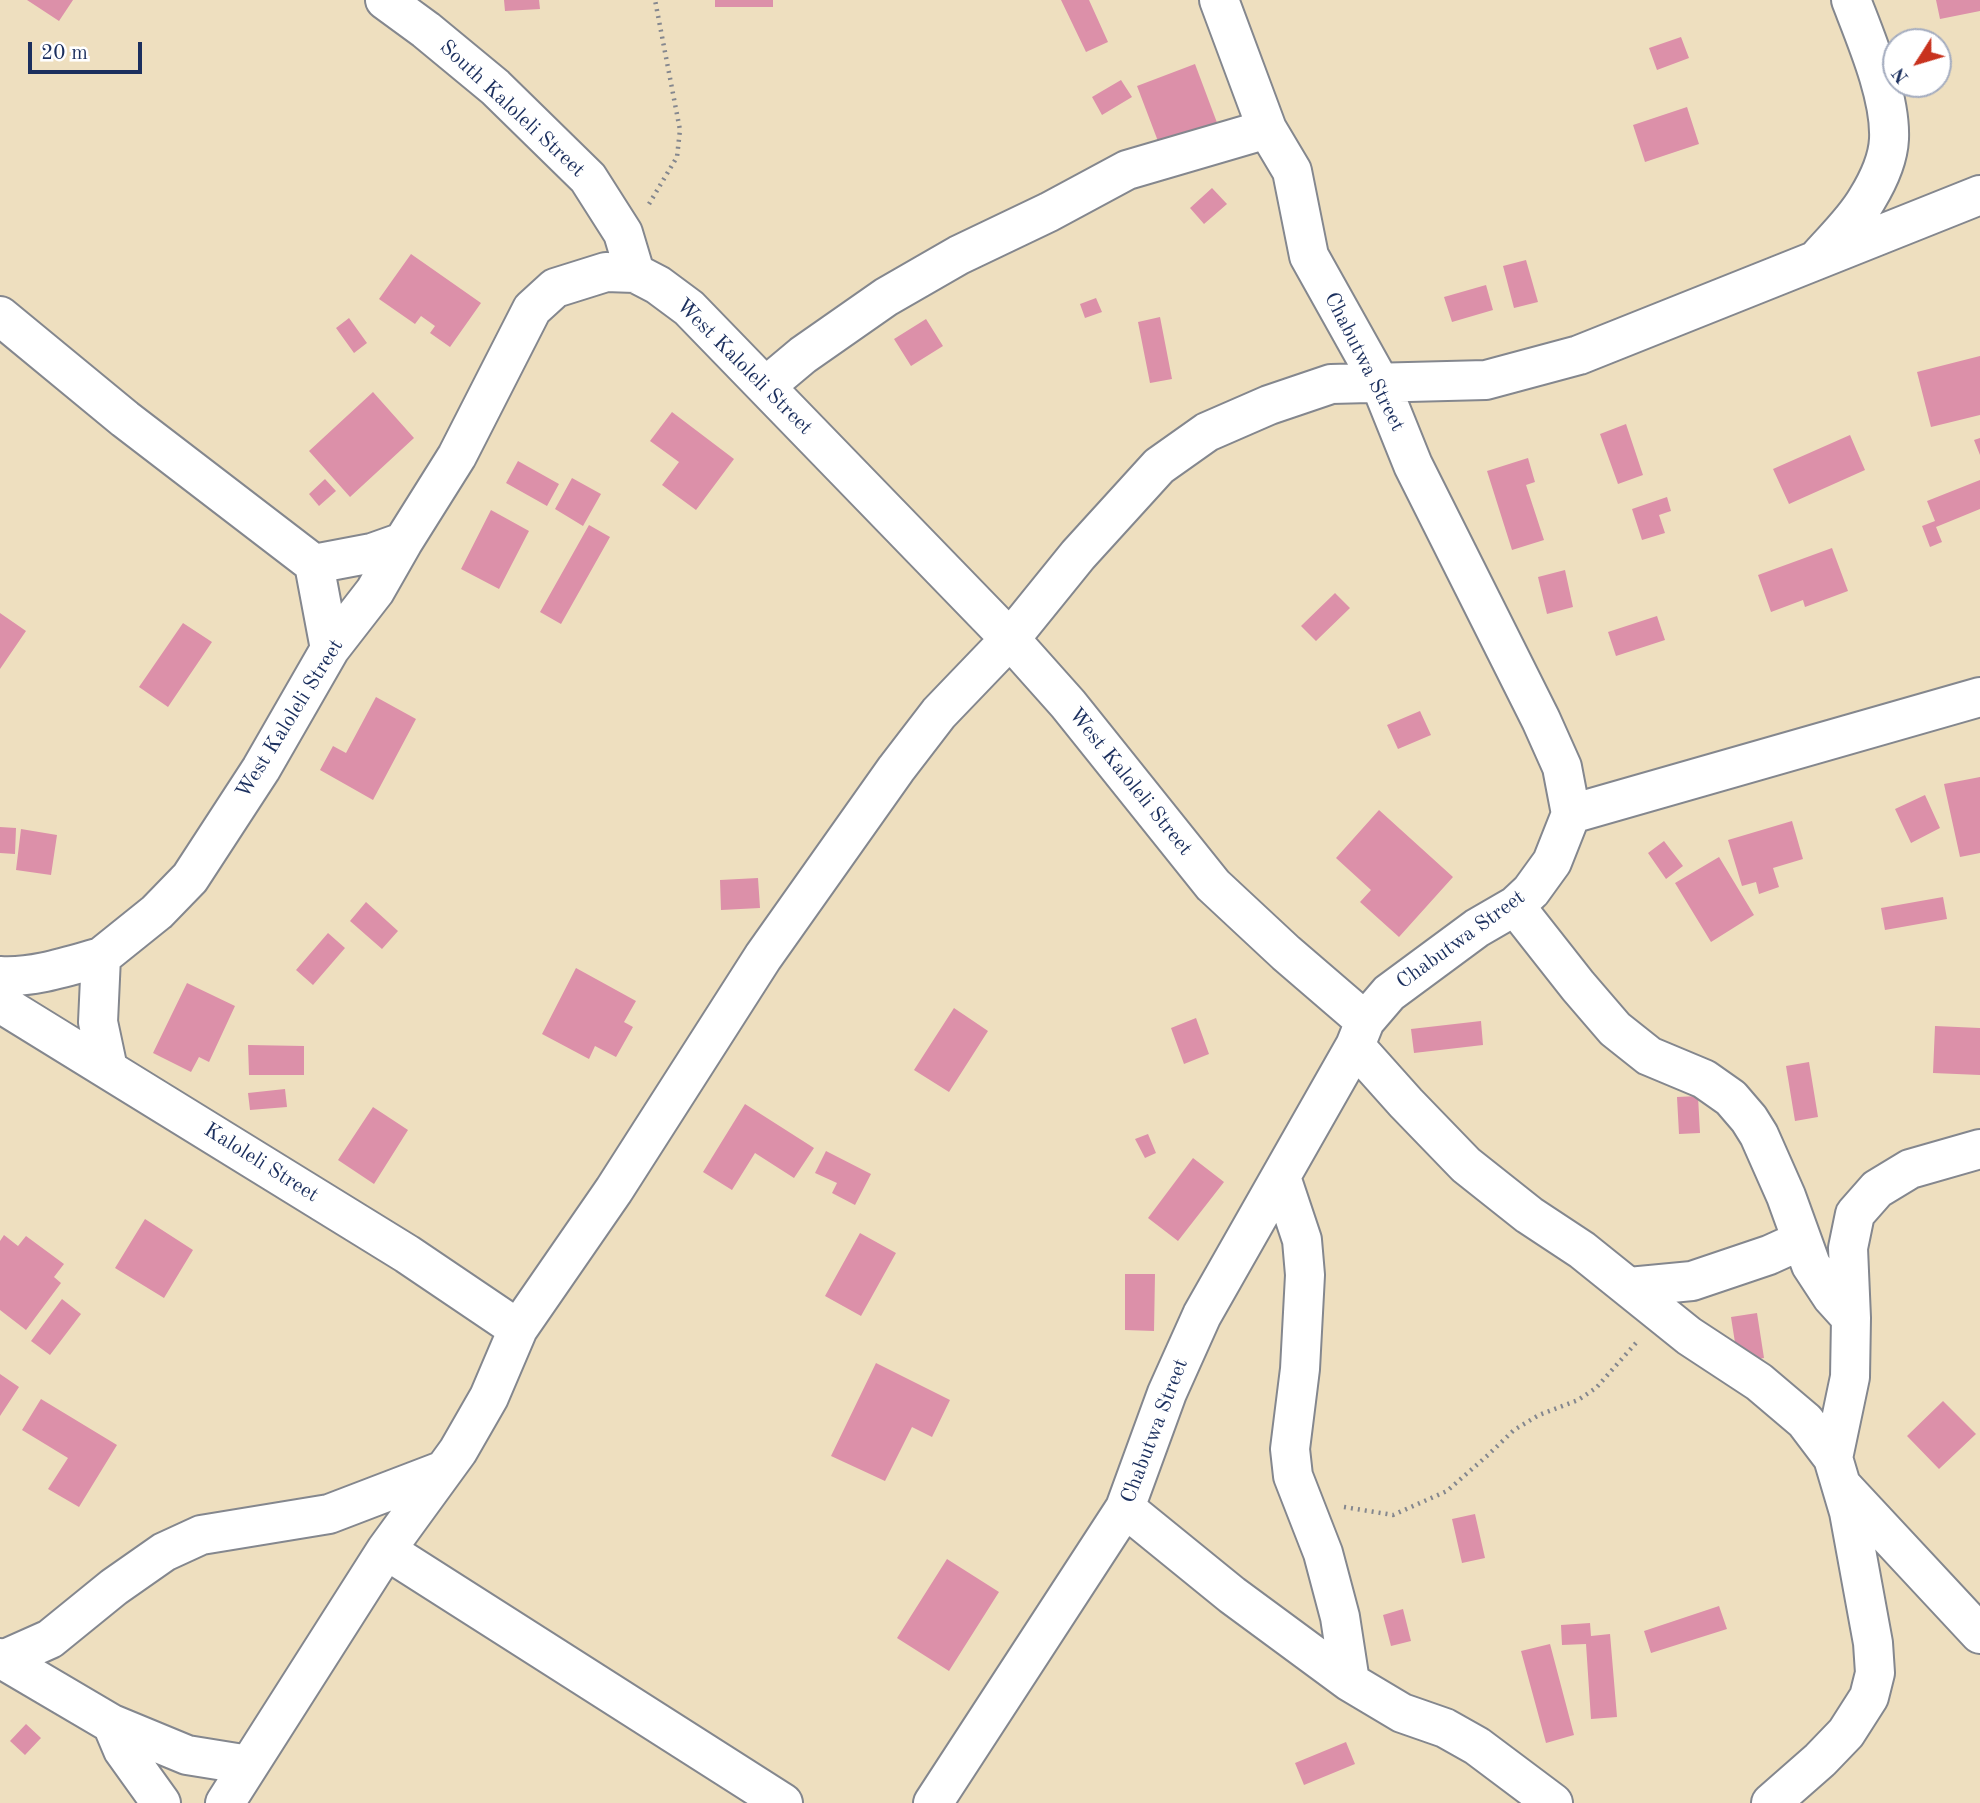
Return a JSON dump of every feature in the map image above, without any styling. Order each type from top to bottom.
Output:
[{"type":"street","name":"South Kaloleli Street","points":[[385,0],[495,87],[588,178],[624,233],[635,273]]},
{"type":"street","name":"Chabutwa Street","points":[[933,1803],[1125,1508],[1167,1393],[1202,1315],[1360,1034],[1389,993],[1477,928],[1515,906],[1531,891],[1552,862],[1571,814],[1562,767],[1413,465],[1380,383],[1309,256],[1292,171],[1267,129],[1219,0]]},
{"type":"street","points":[[1817,260],[1866,202],[1883,170],[1889,138],[1877,70],[1851,0]]},
{"type":"street","points":[[766,386],[803,355],[886,298],[959,255],[1049,212],[1127,170],[1267,129]]},
{"type":"street","points":[[225,1803],[386,1550],[444,1470],[489,1397],[518,1329],[614,1190],[763,957],[896,769],[939,713],[1010,639],[1077,555],[1159,466],[1207,432],[1269,405],[1331,384],[1486,380],[1579,355],[1980,195]]},
{"type":"street","name":"West Kaloleli Street","points":[[102,957],[157,912],[190,878],[261,769],[330,649],[375,591],[457,456],[532,309],[555,288],[606,272],[635,273],[658,285],[688,308],[1010,639],[1068,704],[1213,885],[1286,953],[1360,1034],[1406,1103],[1466,1164],[1529,1215],[1582,1250],[1689,1336],[1759,1382],[1805,1421],[1837,1471],[1980,1634]]},
{"type":"street","points":[[0,316],[125,419],[314,564],[330,649]]},
{"type":"street","points":[[314,564],[372,553],[403,542]]},
{"type":"street","points":[[1571,814],[1980,697]]},
{"type":"street","points":[[1515,906],[1615,1029],[1649,1056],[1704,1079],[1731,1098],[1740,1109],[1759,1135],[1811,1265],[1832,1297],[1851,1318]]},
{"type":"street","points":[[0,976],[11,977],[57,969],[102,957],[98,1022],[108,1069]]},
{"type":"street","name":"Kaloleli Street","points":[[0,1003],[407,1254],[518,1329]]},
{"type":"street","points":[[1771,1803],[1846,1733],[1869,1697],[1875,1673],[1873,1643],[1849,1512],[1837,1471],[1850,1377],[1848,1248],[1855,1214],[1877,1189],[1910,1170],[1980,1149]]},
{"type":"street","points":[[1281,1177],[1302,1240],[1305,1275],[1300,1369],[1290,1449],[1293,1476],[1323,1553],[1340,1617],[1350,1682]]},
{"type":"street","points":[[1629,1287],[1692,1281],[1769,1255],[1802,1240]]},
{"type":"street","points":[[2,1659],[50,1639],[114,1587],[164,1552],[201,1535],[329,1514],[444,1470]]},
{"type":"street","points":[[1125,1508],[1232,1595],[1350,1682],[1402,1713],[1445,1728],[1477,1746],[1553,1803]]},
{"type":"street","points":[[386,1550],[783,1803]]},
{"type":"street","points":[[2,1659],[112,1724],[187,1755],[249,1765]]},
{"type":"street","points":[[112,1724],[123,1750],[161,1803]]},
{"type":"path","points":[[624,233],[639,220],[677,158],[680,130],[655,0]]},
{"type":"path","points":[[1305,1504],[1356,1508],[1393,1515],[1447,1491],[1514,1430],[1539,1415],[1578,1400],[1596,1388],[1660,1312]]},
{"type":"building","points":[[27,0],[73,0],[59,21]]},
{"type":"building","points":[[504,0],[539,0],[540,9],[505,11]]},
{"type":"building","points":[[715,0],[773,0],[773,7],[715,7]]},
{"type":"building","points":[[1061,0],[1089,0],[1108,42],[1086,52]]},
{"type":"building","points":[[1936,0],[1980,0],[1980,11],[1940,19]]},
{"type":"building","points":[[1681,37],[1689,58],[1657,70],[1649,48]]},
{"type":"building","points":[[1195,64],[1222,136],[1164,157],[1137,86]]},
{"type":"building","points":[[1121,80],[1132,97],[1102,115],[1092,97]]},
{"type":"building","points":[[1687,107],[1699,144],[1645,162],[1633,125]]},
{"type":"building","points":[[1212,188],[1227,204],[1204,224],[1190,208]]},
{"type":"building","points":[[411,254],[481,303],[450,347],[430,333],[435,326],[421,316],[415,324],[379,299]]},
{"type":"building","points":[[1526,260],[1538,302],[1514,308],[1503,266]]},
{"type":"building","points":[[1486,285],[1493,310],[1452,322],[1444,297]]},
{"type":"building","points":[[1096,298],[1102,312],[1085,318],[1080,304]]},
{"type":"building","points":[[1160,317],[1172,379],[1150,383],[1138,322]]},
{"type":"building","points":[[349,318],[367,343],[354,353],[336,328]]},
{"type":"building","points":[[926,319],[943,346],[911,366],[894,339]]},
{"type":"building","points":[[1980,356],[1980,415],[1931,427],[1917,372]]},
{"type":"building","points":[[373,392],[414,438],[350,497],[309,451]]},
{"type":"building","points":[[672,412],[734,459],[696,510],[662,485],[679,462],[650,441]]},
{"type":"building","points":[[1626,424],[1643,475],[1618,484],[1600,434]]},
{"type":"building","points":[[1850,435],[1865,470],[1789,504],[1773,469]]},
{"type":"building","points":[[1980,438],[1980,455],[1974,440]]},
{"type":"building","points":[[1528,458],[1535,482],[1526,485],[1544,540],[1512,550],[1487,471]]},
{"type":"building","points":[[518,461],[559,484],[547,506],[506,483]]},
{"type":"building","points":[[572,478],[601,494],[583,526],[555,509]]},
{"type":"building","points":[[325,479],[336,491],[319,506],[309,494]]},
{"type":"building","points":[[1980,480],[1980,509],[1936,527],[1942,542],[1930,547],[1922,526],[1935,521],[1927,501]]},
{"type":"building","points":[[1667,497],[1671,511],[1659,515],[1665,533],[1642,540],[1632,509]]},
{"type":"building","points":[[491,510],[529,531],[499,589],[461,569]]},
{"type":"building","points":[[589,525],[610,537],[561,624],[540,612]]},
{"type":"building","points":[[1832,548],[1848,591],[1805,607],[1803,600],[1771,612],[1758,575]]},
{"type":"building","points":[[1565,570],[1573,607],[1547,614],[1538,577]]},
{"type":"building","points":[[1335,593],[1350,608],[1316,641],[1301,626]]},
{"type":"building","points":[[0,613],[26,631],[0,669]]},
{"type":"building","points":[[1657,616],[1665,640],[1616,656],[1608,632]]},
{"type":"building","points":[[183,623],[212,642],[168,707],[139,687]]},
{"type":"building","points":[[376,697],[416,719],[373,800],[320,770],[333,746],[346,753]]},
{"type":"building","points":[[1420,711],[1431,735],[1398,749],[1387,725]]},
{"type":"building","points":[[1980,777],[1980,853],[1960,857],[1944,784]]},
{"type":"building","points":[[1925,795],[1940,828],[1911,843],[1895,809]]},
{"type":"building","points":[[1379,810],[1453,877],[1399,937],[1360,902],[1371,890],[1336,858]]},
{"type":"building","points":[[1792,821],[1803,859],[1773,868],[1779,887],[1759,894],[1756,882],[1742,886],[1728,840]]},
{"type":"building","points":[[0,827],[16,828],[15,854],[0,853]]},
{"type":"building","points":[[21,829],[57,835],[51,875],[16,870]]},
{"type":"building","points":[[1664,841],[1683,866],[1666,879],[1648,853]]},
{"type":"building","points":[[1719,857],[1754,915],[1711,942],[1675,883]]},
{"type":"building","points":[[758,878],[760,908],[721,910],[720,880]]},
{"type":"building","points":[[1943,897],[1947,919],[1885,930],[1881,908]]},
{"type":"building","points":[[366,902],[398,931],[382,949],[350,921]]},
{"type":"building","points":[[328,933],[345,948],[313,985],[296,970]]},
{"type":"building","points":[[576,968],[636,1001],[624,1022],[633,1027],[616,1057],[595,1046],[589,1059],[542,1034]]},
{"type":"building","points":[[187,983],[235,1006],[209,1062],[199,1057],[191,1072],[153,1053]]},
{"type":"building","points":[[954,1008],[988,1031],[949,1092],[914,1070]]},
{"type":"building","points":[[1196,1018],[1209,1054],[1184,1064],[1171,1028]]},
{"type":"building","points":[[1481,1021],[1483,1045],[1414,1053],[1411,1029]]},
{"type":"building","points":[[1935,1026],[1980,1028],[1980,1075],[1933,1073]]},
{"type":"building","points":[[248,1045],[304,1046],[304,1075],[249,1075]]},
{"type":"building","points":[[1809,1062],[1818,1117],[1795,1121],[1786,1066]]},
{"type":"building","points":[[285,1089],[287,1107],[250,1110],[248,1093]]},
{"type":"building","points":[[1698,1096],[1700,1133],[1679,1134],[1677,1097]]},
{"type":"building","points":[[745,1104],[814,1148],[794,1178],[755,1153],[732,1190],[703,1172]]},
{"type":"building","points":[[373,1107],[408,1130],[374,1184],[338,1160]]},
{"type":"building","points":[[1148,1134],[1156,1153],[1145,1158],[1135,1139]]},
{"type":"building","points":[[826,1151],[871,1174],[855,1205],[832,1193],[837,1183],[815,1173]]},
{"type":"building","points":[[1193,1158],[1224,1182],[1178,1241],[1148,1218]]},
{"type":"building","points":[[145,1219],[193,1250],[164,1298],[115,1268]]},
{"type":"building","points":[[860,1233],[896,1253],[861,1316],[825,1296]]},
{"type":"building","points":[[4,1235],[18,1246],[26,1236],[64,1264],[54,1277],[61,1283],[26,1330],[0,1310],[0,1241]]},
{"type":"building","points":[[1125,1274],[1155,1274],[1154,1331],[1125,1330]]},
{"type":"building","points":[[62,1299],[81,1314],[50,1355],[31,1341]]},
{"type":"building","points":[[1757,1313],[1764,1358],[1738,1362],[1731,1317]]},
{"type":"building","points":[[876,1363],[950,1400],[932,1437],[912,1427],[885,1481],[831,1456]]},
{"type":"building","points":[[0,1374],[19,1387],[0,1416]]},
{"type":"building","points":[[41,1399],[117,1445],[79,1507],[48,1489],[68,1458],[22,1430]]},
{"type":"building","points":[[1943,1401],[1976,1434],[1939,1469],[1907,1436]]},
{"type":"building","points":[[1475,1514],[1485,1558],[1462,1563],[1452,1519]]},
{"type":"building","points":[[947,1559],[999,1592],[949,1671],[897,1638]]},
{"type":"building","points":[[1719,1606],[1727,1629],[1651,1653],[1644,1631]]},
{"type":"building","points":[[1403,1609],[1411,1641],[1391,1646],[1383,1615]]},
{"type":"building","points":[[1590,1623],[1591,1636],[1610,1634],[1617,1717],[1591,1719],[1586,1644],[1562,1645],[1561,1625]]},
{"type":"building","points":[[1550,1644],[1574,1735],[1546,1743],[1521,1651]]},
{"type":"building","points":[[26,1724],[41,1738],[25,1755],[10,1741]]},
{"type":"building","points":[[1346,1742],[1355,1764],[1304,1785],[1295,1763]]}]
